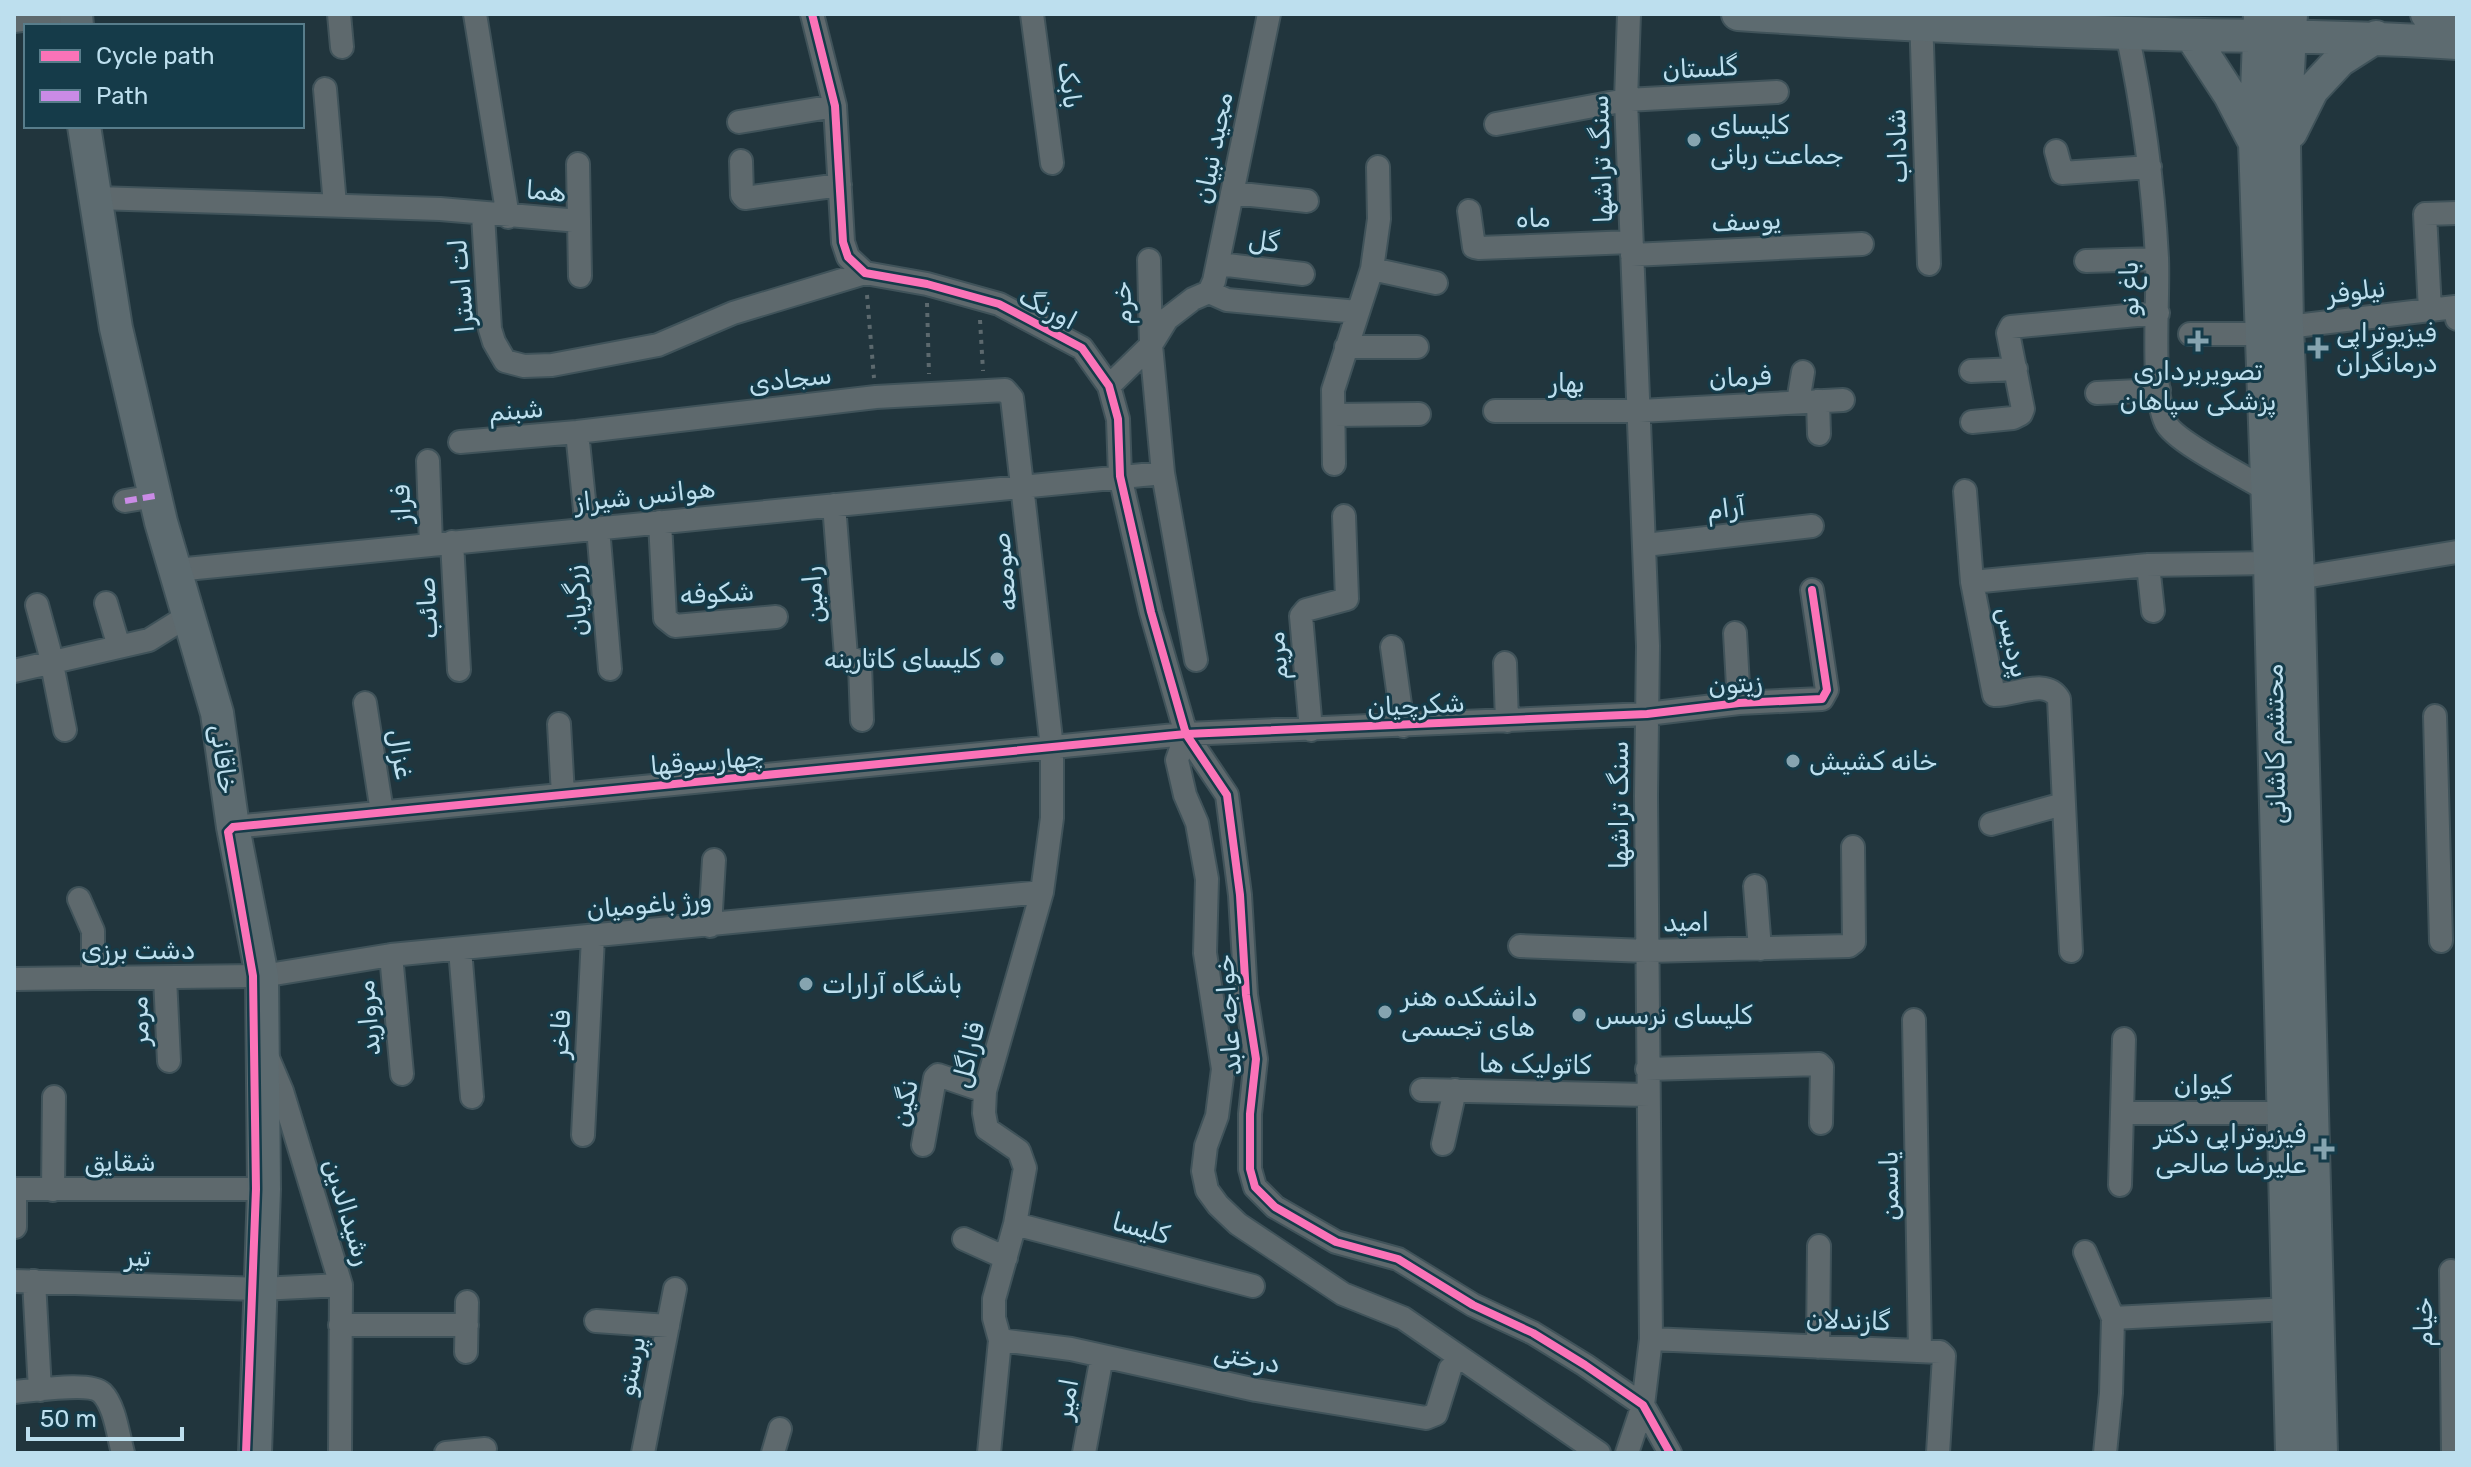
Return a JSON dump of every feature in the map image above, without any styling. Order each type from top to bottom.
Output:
[{"type":"main road","points":[[1738,14],[1921,20],[2191,35],[2275,24],[2376,37],[2457,43]]},
{"type":"main road","points":[[2427,14],[2457,15]]},
{"type":"main road","name":"محتشم کاشانی","points":[[2275,24],[2270,144],[2276,395],[2321,1453]]},
{"type":"main road","points":[[2191,35],[2230,95],[2270,144],[2340,60],[2376,37]]},
{"type":"main road","name":"خاقانی","points":[[84,128],[140,498],[176,570],[217,713],[233,827],[262,976],[264,1189],[255,1453]]},
{"type":"main road","name":"محتشم کاشانی","points":[[2276,395],[2267,490],[2284,571]]},
{"type":"main road","name":"محتشم کاشانی","points":[[2286,656],[2284,1113],[2292,1453]]},
{"type":"street","points":[[14,21],[66,14]]},
{"type":"street","points":[[339,14],[342,47]]},
{"type":"street","points":[[475,14],[508,217]]},
{"type":"street","points":[[812,14],[835,106],[843,242],[848,257],[865,273]]},
{"type":"street","name":"بابک","points":[[1032,14],[1052,163]]},
{"type":"street","name":"مجید نبیان","points":[[1209,292],[1219,264],[1269,14]]},
{"type":"street","name":"سنگ تراشها","points":[[1627,1453],[1643,1405],[1651,1339],[1647,1069],[1648,646],[1626,100],[1629,14]]},
{"type":"street","name":"شاداب","points":[[1921,20],[1929,264]]},
{"type":"street","name":"باغ نو","points":[[2127,33],[2150,167],[2157,259],[2159,390],[2166,424],[2181,440],[2267,490]]},
{"type":"street","points":[[325,89],[335,205]]},
{"type":"street","name":"گلستان","points":[[1496,124],[1626,100],[1777,92]]},
{"type":"street","points":[[739,122],[835,106]]},
{"type":"street","points":[[2056,151],[2062,173],[2150,167]]},
{"type":"street","points":[[741,161],[742,195],[745,198],[840,185]]},
{"type":"street","points":[[578,164],[580,276]]},
{"type":"street","points":[[1334,464],[1333,390],[1372,269],[1379,219],[1378,167]]},
{"type":"street","points":[[1232,193],[1307,201]]},
{"type":"street","name":"لت استرا","points":[[96,198],[440,209],[483,215],[490,329],[505,361],[524,366],[552,365],[658,345],[733,313],[865,273]]},
{"type":"street","name":"ماه","points":[[1469,211],[1474,247],[1632,248]]},
{"type":"street","points":[[2430,310],[2425,214],[2457,213]]},
{"type":"street","name":"هما","points":[[483,215],[579,221]]},
{"type":"street","name":"یوسف","points":[[1632,248],[1862,244]]},
{"type":"street","points":[[2086,261],[2157,259]]},
{"type":"street","name":"خرم","points":[[1149,260],[1151,345]]},
{"type":"street","name":"گل","points":[[1219,264],[1303,274]]},
{"type":"street","points":[[1372,269],[1436,283]]},
{"type":"street","name":"اورنگ","points":[[865,273],[927,284],[999,304],[1082,348],[1109,386],[1118,419],[1120,476],[1151,612],[1186,734]]},
{"type":"street","points":[[1109,386],[1151,345],[1167,319],[1193,299],[1209,292],[1227,300],[1358,312]]},
{"type":"street","name":"نیلوفر","points":[[2190,334],[2274,331],[2455,307],[2457,319]]},
{"type":"street","points":[[1972,422],[2013,418],[2021,414],[2023,409],[2008,333],[2011,327],[2158,313]]},
{"type":"street","points":[[1151,345],[1163,473],[1196,660]]},
{"type":"street","points":[[1346,347],[1417,347]]},
{"type":"street","points":[[1971,371],[2016,369]]},
{"type":"street","points":[[1803,372],[1808,402],[1819,434]]},
{"type":"street","name":"سجادی","points":[[577,432],[876,397],[985,389],[1009,393]]},
{"type":"street","points":[[2097,393],[2159,390]]},
{"type":"street","name":"صومعه","points":[[1009,393],[1023,486],[1052,748]]},
{"type":"street","name":"فرمان","points":[[1640,411],[1843,400]]},
{"type":"street","name":"بهار","points":[[1495,411],[1640,411]]},
{"type":"street","points":[[1334,415],[1419,414]]},
{"type":"street","name":"شبنم","points":[[460,442],[577,432]]},
{"type":"street","name":"زرگریان","points":[[577,432],[593,528],[610,669]]},
{"type":"street","name":"فراز","points":[[428,461],[441,544]]},
{"type":"street","name":"هوانس شیراز","points":[[176,570],[1163,473]]},
{"type":"street","points":[[1965,491],[1972,582]]},
{"type":"street","name":"رامین","points":[[834,505],[846,656],[860,665],[862,720]]},
{"type":"street","name":"مریم","points":[[1311,730],[1301,616],[1306,610],[1347,599],[1344,516]]},
{"type":"street","name":"شکوفه","points":[[660,522],[665,618],[669,623],[675,626],[776,617]]},
{"type":"street","name":"آرام","points":[[1645,545],[1812,526]]},
{"type":"street","name":"صائب","points":[[441,544],[459,670]]},
{"type":"street","name":"پردیس","points":[[2071,951],[2059,699],[2047,687],[1994,695],[1972,582],[2148,565],[2284,571],[2457,552]]},
{"type":"street","points":[[2148,565],[2153,611]]},
{"type":"street","name":"زیتون","points":[[1647,714],[1739,703],[1822,699],[1826,696],[1812,590]]},
{"type":"street","points":[[106,603],[119,647]]},
{"type":"street","points":[[37,605],[65,730]]},
{"type":"street","points":[[14,671],[149,640],[189,615]]},
{"type":"street","points":[[1735,633],[1739,703]]},
{"type":"street","points":[[1392,647],[1403,726]]},
{"type":"street","points":[[1505,663],[1507,721]]},
{"type":"street","name":"غزال","points":[[365,703],[382,812]]},
{"type":"street","name":"شکرچیان","points":[[1186,734],[1647,714]]},
{"type":"street","points":[[2435,716],[2448,826],[2441,941]]},
{"type":"street","points":[[559,724],[563,795]]},
{"type":"street","name":"چهارسوقها","points":[[233,827],[1186,734]]},
{"type":"street","name":"خواجه عابد","points":[[1186,734],[1227,795],[1240,895],[1246,995],[1256,1059],[1250,1114],[1250,1169],[1255,1187],[1275,1207],[1336,1242],[1398,1259],[1473,1305],[1533,1333],[1643,1405],[1670,1453]]},
{"type":"street","name":"خواجه عابد","points":[[1186,734],[1177,760],[1185,795],[1197,823],[1207,879],[1205,953],[1223,1069],[1217,1116],[1206,1146],[1203,1171],[1207,1190],[1238,1224],[1343,1294],[1403,1318],[1599,1453]]},
{"type":"street","points":[[863,743],[864,766]]},
{"type":"street","name":"قاراگل","points":[[989,1453],[1000,1340],[993,1309],[1015,1224],[1025,1168],[1019,1151],[987,1129],[985,1091],[1042,892],[1052,818],[1052,748]]},
{"type":"street","points":[[1991,824],[2063,804]]},
{"type":"street","name":"امید","points":[[1520,946],[1647,951],[1853,945],[1853,847]]},
{"type":"street","points":[[710,926],[714,860]]},
{"type":"street","points":[[1755,886],[1760,949]]},
{"type":"street","name":"ورژ باغومیان","points":[[262,976],[391,955],[1042,892]]},
{"type":"street","points":[[79,899],[93,931],[93,977]]},
{"type":"street","name":"فاخر","points":[[583,1135],[593,937]]},
{"type":"street","points":[[460,949],[472,1097]]},
{"type":"street","name":"مروارید","points":[[391,955],[402,1074]]},
{"type":"street","name":"دشت برزی","points":[[14,979],[262,976]]},
{"type":"street","name":"مرمر","points":[[165,978],[169,1061]]},
{"type":"street","name":"یاسمن","points":[[1914,1020],[1920,1351]]},
{"type":"street","points":[[2120,1185],[2124,1039]]},
{"type":"street","name":"رشیدالدین","points":[[262,1043],[282,1091],[341,1285],[340,1453]]},
{"type":"street","points":[[1647,1069],[1819,1064],[1822,1067],[1821,1123]]},
{"type":"street","name":"نگین","points":[[923,1145],[938,1075],[985,1091]]},
{"type":"street","name":"کاتولیک ها","points":[[1422,1090],[1648,1095]]},
{"type":"street","points":[[1443,1144],[1455,1090]]},
{"type":"street","points":[[53,1190],[54,1097]]},
{"type":"street","name":"کیوان","points":[[2122,1113],[2284,1113]]},
{"type":"street","name":"شقایق","points":[[15,1227],[15,1189],[264,1189]]},
{"type":"street","name":"کلیسا","points":[[1015,1224],[1253,1286]]},
{"type":"street","points":[[964,1239],[1006,1258]]},
{"type":"street","points":[[1818,1347],[1819,1246]]},
{"type":"street","points":[[2085,1252],[2113,1318],[2111,1393],[2105,1453]]},
{"type":"street","name":"خیام","points":[[2451,1271],[2453,1453]]},
{"type":"street","points":[[24,1281],[40,1390]]},
{"type":"street","name":"تیر","points":[[24,1281],[260,1289],[341,1285]]},
{"type":"street","name":"پرستو","points":[[643,1453],[675,1289]]},
{"type":"street","points":[[466,1352],[467,1302]]},
{"type":"street","points":[[2113,1318],[2289,1309]]},
{"type":"street","points":[[596,1321],[668,1326]]},
{"type":"street","points":[[340,1325],[467,1325]]},
{"type":"street","name":"گازندلان","points":[[1651,1339],[1940,1352],[1944,1356],[1938,1453]]},
{"type":"street","name":"درختی","points":[[1000,1340],[1071,1349],[1256,1390],[1426,1418],[1436,1414],[1450,1369]]},
{"type":"street","name":"امیر","points":[[1084,1453],[1102,1356]]},
{"type":"street","points":[[14,1392],[90,1386],[101,1392],[110,1406],[123,1453]]},
{"type":"street","points":[[773,1453],[780,1429]]},
{"type":"street","points":[[446,1453],[485,1449]]},
{"type":"path","points":[[865,273],[876,397]]},
{"type":"path","points":[[927,284],[930,393]]},
{"type":"path","points":[[979,299],[985,389]]},
{"type":"marked path","points":[[125,501],[155,496]]},
{"type":"cycle path","points":[[812,14],[835,106],[843,242],[848,257],[865,273],[927,284],[999,304],[1082,348],[1109,386],[1118,419],[1120,476],[1151,612],[1186,734],[1227,795],[1240,895],[1246,995],[1256,1059],[1250,1114],[1250,1169],[1255,1187],[1275,1207],[1336,1242],[1398,1259],[1473,1305],[1533,1333],[1585,1365],[1643,1405],[1670,1453]]},
{"type":"cycle path","points":[[246,1453],[256,1189],[253,976],[228,832],[233,827],[1186,734],[1647,714],[1739,703],[1822,699],[1827,690],[1812,590]]},
{"type":"place","name":"کلیسای جماعت ربانی","points":[[1694,140]]},
{"type":"place","name":"تصویربرداری پزشکی سپاهان","points":[[2198,341]]},
{"type":"place","name":"فیزیوتراپی درمانگران","points":[[2318,348]]},
{"type":"place","name":"کلیسای کاتارینه","points":[[997,659]]},
{"type":"place","name":"خانه کشیش","points":[[1793,761]]},
{"type":"place","name":"باشگاه آرارات","points":[[806,984]]},
{"type":"place","name":"دانشکده هنر های تجسمی","points":[[1385,1012]]},
{"type":"place","name":"کلیسای نرسس","points":[[1579,1015]]},
{"type":"place","name":"فیزیوتراپی دکتر علیرضا صالحی","points":[[2324,1149]]}]
